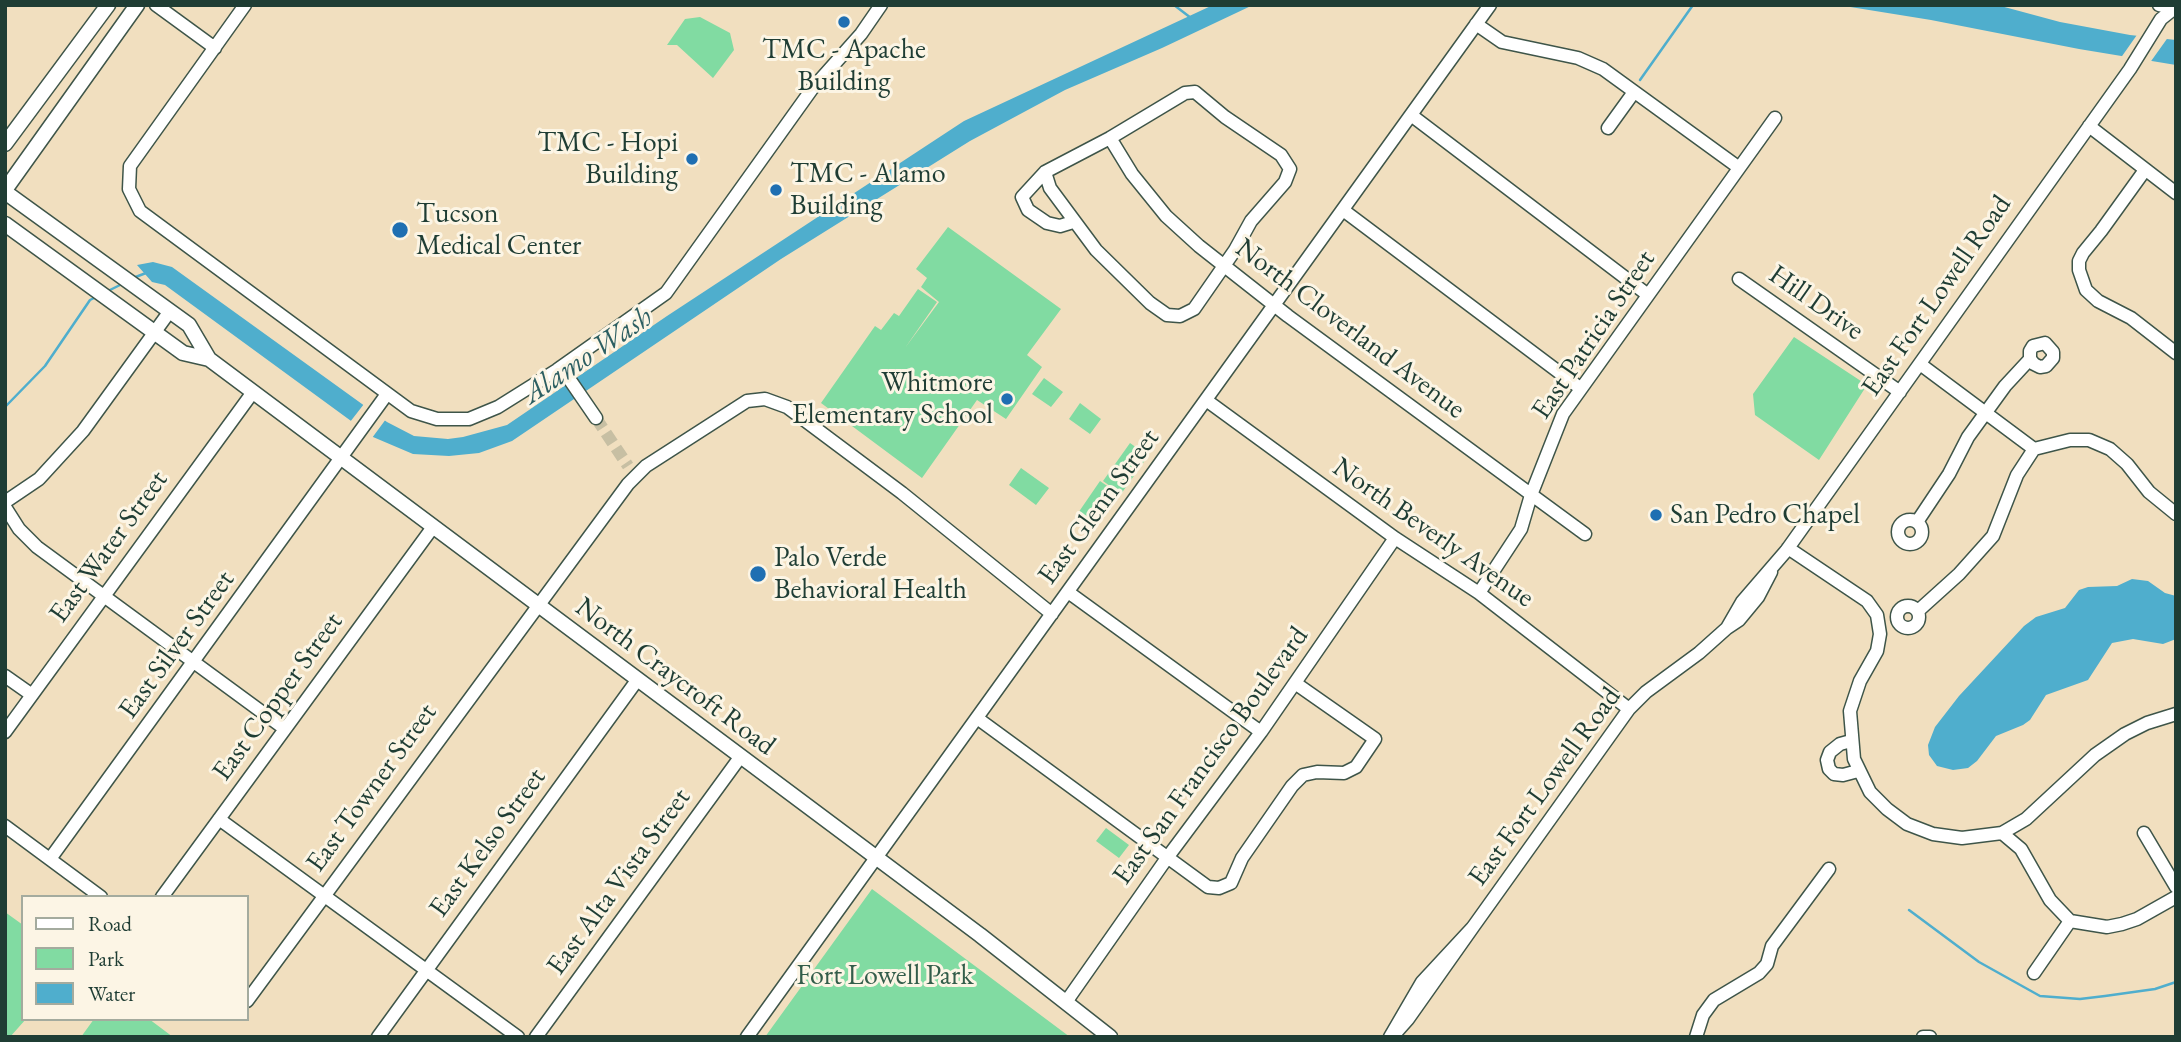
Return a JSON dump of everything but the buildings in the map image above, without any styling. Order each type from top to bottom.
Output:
[{"type":"main road","points":[[5,144],[108,5]]},
{"type":"main road","points":[[5,191],[137,5]]},
{"type":"main road","name":"North Craycroft Road","points":[[5,191],[189,325],[209,359],[877,858],[1110,1037]]},
{"type":"main road","name":"North Craycroft Road","points":[[5,224],[183,354],[209,359]]},
{"type":"street","points":[[156,5],[215,48]]},
{"type":"street","points":[[245,5],[130,166],[129,190],[140,211],[411,411],[437,419],[469,419],[498,407],[564,372],[666,293],[811,89],[860,34],[881,5]]},
{"type":"street","name":"East Glenn Street","points":[[747,1037],[1490,5]]},
{"type":"street","points":[[2159,5],[2174,8]]},
{"type":"street","name":"East Fort Lowell Road","points":[[1391,1037],[1408,1019],[1629,709],[1646,692],[1699,653],[1727,628],[1742,602],[1770,572],[2130,69],[2144,49],[2144,43],[2174,8]]},
{"type":"street","points":[[1476,24],[1502,42],[1584,61],[1603,69],[1738,167]]},
{"type":"street","points":[[1045,172],[1050,188],[1096,250],[1150,303],[1167,315],[1180,316],[1194,309],[1251,221],[1285,182],[1290,169],[1281,155],[1225,117],[1195,92],[1185,93],[1110,138],[1045,172],[1022,197],[1028,210],[1047,223],[1060,226],[1073,222]]},
{"type":"street","points":[[1608,128],[1634,92]]},
{"type":"street","points":[[1411,115],[1648,295]]},
{"type":"street","name":"East Patricia Street","points":[[1479,593],[1521,529],[1531,495],[1563,414],[1775,118]]},
{"type":"street","points":[[2089,126],[2176,193]]},
{"type":"street","name":"North Cloverland Avenue","points":[[1110,138],[1132,174],[1166,216],[1224,266],[1274,306],[1585,534]]},
{"type":"street","points":[[2145,170],[2083,253],[2078,270],[2087,290],[2098,301],[2131,318],[2176,353]]},
{"type":"street","points":[[1343,210],[1580,388]]},
{"type":"street","name":"Hill Drive","points":[[1739,279],[1900,392]]},
{"type":"street","points":[[170,312],[83,431],[39,479],[5,505],[30,542],[285,729]]},
{"type":"street","points":[[1917,522],[1949,474],[1968,438],[2005,386],[2030,359]]},
{"type":"street","points":[[1920,364],[2034,449]]},
{"type":"street","points":[[564,372],[596,418]]},
{"type":"street","name":"East Water Street","points":[[5,732],[253,392]]},
{"type":"street","name":"East Silver Street","points":[[50,859],[387,394]]},
{"type":"street","name":"East Towner Street","points":[[248,1000],[621,492],[631,471],[646,466],[747,401],[765,399],[787,407],[902,493],[1052,614]]},
{"type":"street","name":"North Beverly Avenue","points":[[1206,400],[1395,538],[1479,593],[1629,709]]},
{"type":"street","points":[[1918,611],[1959,574],[1993,537],[2017,475],[2034,449],[2070,440],[2089,440],[2110,449],[2127,464],[2149,492],[2176,514]]},
{"type":"street","name":"East Copper Street","points":[[163,895],[433,527]]},
{"type":"street","name":"East San Francisco Boulevard","points":[[1066,1002],[1167,858],[1261,732],[1395,538]]},
{"type":"street","points":[[1788,548],[1867,601],[1877,615],[1880,634],[1877,651],[1860,681],[1850,711],[1851,741],[1858,771],[1870,792],[1907,824],[1934,834],[1962,838],[2002,833],[2026,819],[2105,748],[2147,723],[2176,714]]},
{"type":"street","points":[[1068,592],[1261,732]]},
{"type":"street","points":[[5,676],[32,695]]},
{"type":"street","name":"East Kelso Street","points":[[377,1037],[638,679]]},
{"type":"street","points":[[977,718],[1208,887],[1219,888],[1231,883],[1242,858],[1292,786],[1303,775],[1317,772],[1344,773],[1356,767],[1376,739],[1295,683]]},
{"type":"street","points":[[1851,741],[1830,751],[1827,760],[1829,769],[1835,774],[1843,775],[1858,771]]},
{"type":"street","name":"East Alta Vista Street","points":[[536,1037],[741,756]]},
{"type":"street","points":[[219,819],[518,1037]]},
{"type":"street","points":[[5,826],[99,895]]},
{"type":"street","points":[[2002,833],[2021,849],[2050,900],[2070,921],[2095,926],[2122,924],[2137,919],[2176,897]]},
{"type":"street","points":[[2144,833],[2176,887]]},
{"type":"street","points":[[1696,1037],[1703,1015],[1714,1000],[1759,973],[1767,964],[1772,946],[1829,869]]},
{"type":"street","points":[[2034,973],[2070,921]]},
{"type":"street","points":[[1923,1037],[1930,1037]]},
{"type":"green space","points":[[700,17],[730,33],[734,50],[713,78],[677,45],[667,45],[685,19]]},
{"type":"green space","points":[[948,227],[1061,309],[1027,355],[1042,367],[1006,419],[977,400],[922,478],[821,403],[875,326],[881,330],[894,313],[899,316],[918,289],[937,302],[905,348],[939,302],[921,287],[927,278],[916,269]]},
{"type":"green space","points":[[1794,337],[1867,385],[1819,460],[1755,415],[1753,394]]},
{"type":"green space","points":[[1044,378],[1063,392],[1051,407],[1032,394]]},
{"type":"green space","points":[[1080,403],[1101,419],[1090,434],[1069,419]]},
{"type":"green space","points":[[1130,443],[1148,456],[1121,494],[1103,481]]},
{"type":"green space","points":[[1021,468],[1049,488],[1036,505],[1009,485]]},
{"type":"green space","points":[[1100,481],[1116,492],[1091,526],[1076,516]]},
{"type":"green space","points":[[1106,828],[1129,845],[1119,858],[1096,841]]},
{"type":"green space","name":"Fort Lowell Park","points":[[872,889],[1070,1037],[765,1037]]},
{"type":"green space","points":[[5,912],[21,924],[21,1021],[24,1021],[10,1037],[5,1037]]},
{"type":"green space","points":[[93,1021],[152,1021],[173,1037],[81,1037]]},
{"type":"water","name":"Alamo Wash","points":[[1213,5],[1253,5],[1065,90],[970,141],[781,259],[512,441],[479,453],[449,456],[413,454],[373,437],[165,285],[152,282],[137,265],[153,262],[172,267],[387,422],[414,436],[448,439],[463,437],[507,425],[667,316],[964,121]]},
{"type":"water","points":[[1838,5],[1997,5],[2060,22],[2130,35],[2176,40],[2176,65],[1931,20]]},
{"type":"water","points":[[2132,579],[2148,581],[2165,593],[2176,596],[2176,639],[2163,644],[2133,639],[2112,643],[2088,680],[2046,695],[2030,720],[1996,736],[1977,761],[1968,768],[1953,770],[1937,766],[1929,755],[1928,745],[1935,727],[1959,696],[2024,626],[2036,617],[2065,608],[2079,590],[2117,586]]},
{"type":"pier","points":[[2139,32],[2169,36],[2149,64],[2120,59]]},
{"type":"pier","points":[[364,404],[386,419],[372,438],[350,422]]},
{"type":"waterway","points":[[1174,5],[1191,18]]},
{"type":"waterway","points":[[1640,80],[1693,5]]},
{"type":"waterway","name":"Alamo Wash","points":[[133,278],[146,273]]},
{"type":"waterway","name":"Alamo Wash","points":[[108,291],[124,283]]},
{"type":"waterway","name":"Alamo Wash","points":[[5,407],[45,366],[90,300],[96,297]]},
{"type":"waterway","points":[[1909,910],[1979,962],[2040,996],[2080,999],[2155,989],[2176,982]]},
{"type":"tunnel","points":[[596,418],[628,466]]},
{"type":"place","name":"TMC - Apache Building","points":[[844,22]]},
{"type":"place","name":"TMC - Hopi Building","points":[[692,159]]},
{"type":"place","name":"TMC - Alamo Building","points":[[776,190]]},
{"type":"place","name":"Tucson Medical Center","points":[[400,230]]},
{"type":"place","name":"Whitmore Elementary School","points":[[1007,399]]},
{"type":"place","name":"San Pedro Chapel","points":[[1656,515]]},
{"type":"place","name":"Palo Verde Behavioral Health","points":[[758,574]]}]
